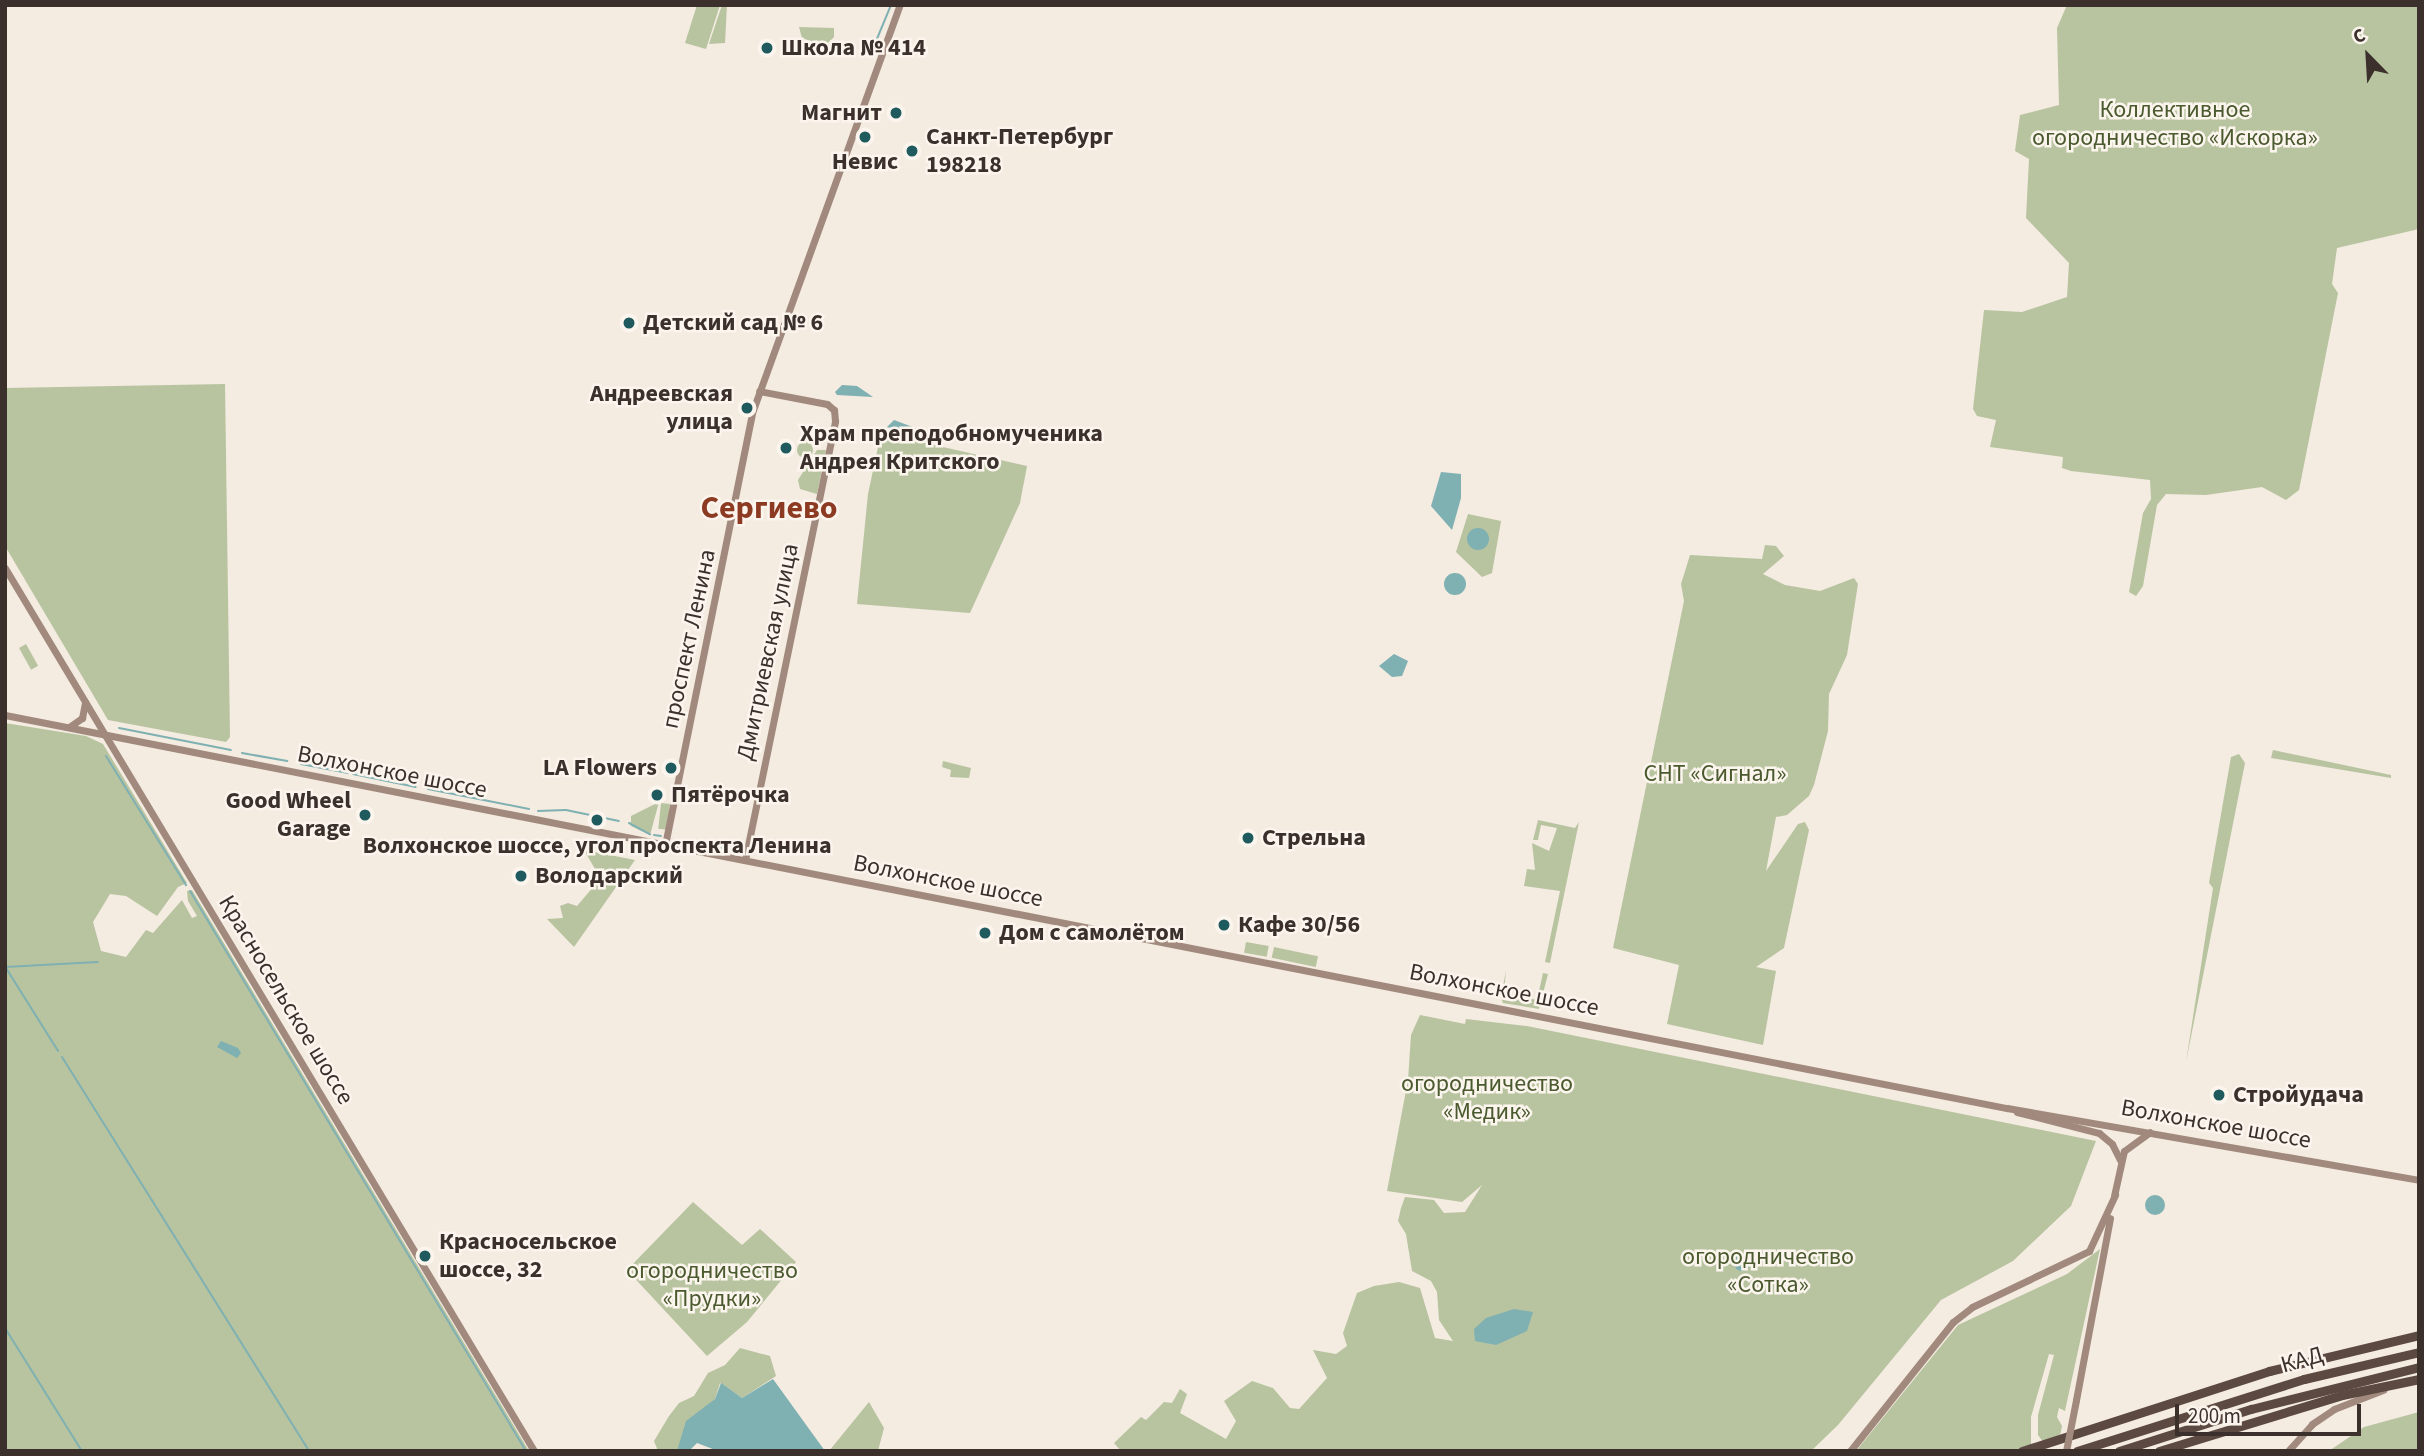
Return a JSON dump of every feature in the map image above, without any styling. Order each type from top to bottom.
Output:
[{"type":"highway","points":[[2022,1451],[2269,1371],[2419,1335]]},
{"type":"highway","name":"КАД","points":[[2077,1451],[2304,1379],[2419,1352]]},
{"type":"highway","name":"КАД","points":[[2119,1451],[2263,1405],[2419,1367]]},
{"type":"highway","points":[[2160,1451],[2342,1395],[2416,1379]]},
{"type":"main road","name":"проспект Ленина","points":[[665,845],[759,391],[900,5]]},
{"type":"main road","name":"Дмитриевская улица","points":[[745,860],[834,410],[759,391]]},
{"type":"main road","name":"Красносельское шоссе","points":[[5,568],[534,1451]]},
{"type":"main road","points":[[68,727],[79,723],[85,702]]},
{"type":"main road","name":"Волхонское шоссе","points":[[5,715],[2007,1108],[2419,1180]]},
{"type":"main road","name":"Волхонское шоссе","points":[[2007,1108],[2099,1133],[2112,1144],[2120,1161]]},
{"type":"main road","points":[[2066,1451],[2120,1161],[2128,1145],[2150,1132]]},
{"type":"main road","points":[[1850,1451],[1953,1322],[1972,1307],[2089,1251],[2115,1195]]},
{"type":"main road","points":[[2288,1451],[2312,1424],[2334,1409],[2416,1379]]},
{"type":"green space","points":[[697,5],[720,5],[706,49],[685,43]]},
{"type":"green space","points":[[722,5],[727,5],[725,43],[709,44]]},
{"type":"green space","name":"Коллективное огородничество «Искорка»","points":[[2067,5],[2419,5],[2419,229],[2337,248],[2332,284],[2338,293],[2299,490],[2286,500],[2262,487],[2206,495],[2166,494],[2157,505],[2143,586],[2136,596],[2129,592],[2143,513],[2151,499],[2150,480],[2071,471],[2062,468],[2063,457],[1990,447],[1996,420],[1977,416],[1973,409],[1984,310],[2022,312],[2067,297],[2069,263],[2026,218],[2029,159],[2015,151],[2020,115],[2059,105],[2057,28]]},
{"type":"green space","points":[[799,27],[834,28],[834,37],[825,46],[802,38]]},
{"type":"green space","points":[[225,384],[230,737],[226,742],[108,720],[5,546],[5,388]]},
{"type":"green space","points":[[881,433],[1027,466],[1020,503],[970,613],[857,604],[868,494]]},
{"type":"green space","points":[[805,442],[813,450],[805,458],[797,450]]},
{"type":"green space","points":[[817,450],[826,450],[817,494],[800,489],[798,480]]},
{"type":"green space","points":[[1504,504],[1492,573],[1482,577],[1456,552],[1468,514],[1501,521]]},
{"type":"green space","name":"СНТ «Сигнал»","points":[[1765,545],[1776,546],[1784,556],[1763,574],[1785,585],[1820,591],[1854,578],[1858,584],[1847,655],[1829,694],[1828,731],[1814,785],[1809,796],[1787,815],[1776,817],[1766,871],[1798,824],[1805,822],[1809,830],[1784,948],[1756,967],[1776,971],[1763,1045],[1667,1024],[1679,965],[1613,948],[1684,601],[1681,584],[1690,555],[1762,559]]},
{"type":"green space","points":[[26,644],[38,666],[31,670],[19,648]]},
{"type":"green space","points":[[5,723],[86,736],[103,744],[187,883],[178,887],[157,916],[126,896],[110,894],[93,922],[101,951],[126,957],[146,930],[153,933],[182,900],[192,918],[197,916],[188,901],[187,891],[192,890],[529,1451],[5,1451]]},
{"type":"green space","points":[[2273,750],[2391,775],[2391,778],[2271,758]]},
{"type":"green space","points":[[2239,754],[2245,763],[2186,1062],[2213,888],[2209,883],[2231,757]]},
{"type":"green space","points":[[943,761],[971,768],[969,778],[950,777],[951,770],[942,767]]},
{"type":"green space","points":[[659,802],[650,835],[631,826],[631,816]]},
{"type":"green space","points":[[661,803],[670,804],[667,830],[658,829]]},
{"type":"green space","points":[[1538,820],[1575,828],[1579,822],[1550,963],[1545,962],[1560,891],[1524,886],[1527,869],[1535,870],[1532,843],[1549,851],[1557,828],[1541,825],[1538,840],[1533,840]]},
{"type":"green space","points":[[584,850],[635,860],[574,947],[547,919],[563,918],[560,906],[568,903],[577,906],[594,886],[595,869]]},
{"type":"green space","points":[[1246,942],[1269,946],[1267,957],[1244,953]]},
{"type":"green space","points":[[1274,947],[1318,956],[1316,967],[1272,958]]},
{"type":"green space","points":[[1506,970],[1504,993],[1537,1000],[1543,973],[1548,974],[1539,1009],[1503,1003],[1501,998]]},
{"type":"green space","points":[[1420,1015],[1465,1024],[1466,1019],[1527,1026],[2096,1141],[2071,1206],[2013,1261],[1941,1300],[1838,1425],[1811,1451],[1121,1451],[1114,1443],[1141,1417],[1146,1420],[1164,1402],[1172,1403],[1180,1389],[1187,1394],[1180,1413],[1226,1439],[1236,1421],[1224,1401],[1252,1381],[1273,1388],[1290,1408],[1299,1409],[1327,1378],[1313,1350],[1336,1354],[1347,1346],[1343,1333],[1357,1293],[1374,1286],[1399,1282],[1420,1288],[1435,1338],[1453,1341],[1439,1320],[1437,1292],[1431,1281],[1412,1271],[1406,1234],[1398,1221],[1405,1197],[1434,1200],[1444,1213],[1465,1212],[1482,1185],[1462,1202],[1387,1191],[1408,1080],[1411,1035]]},
{"type":"green space","name":"огородничество «Прудки»","points":[[693,1202],[742,1245],[760,1229],[796,1262],[747,1322],[707,1356],[627,1270]]},
{"type":"green space","points":[[2100,1249],[2065,1411],[2059,1408],[2057,1417],[2062,1426],[2060,1436],[2043,1442],[2038,1435],[2038,1415],[2054,1355],[2049,1354],[2031,1417],[2031,1446],[2015,1451],[1856,1451],[1958,1325],[2067,1274]]},
{"type":"green space","points":[[740,1348],[770,1356],[776,1376],[742,1398],[720,1383],[715,1399],[693,1418],[677,1451],[658,1451],[654,1441],[679,1403],[694,1396],[708,1373],[725,1365]]},
{"type":"green space","points":[[869,1402],[884,1428],[878,1451],[829,1451]]},
{"type":"green space","points":[[2419,1412],[2419,1451],[2329,1451],[2364,1427]]},
{"type":"water","points":[[842,385],[857,386],[873,397],[837,395],[835,392]]},
{"type":"water","points":[[894,420],[918,429],[919,435],[887,427]]},
{"type":"water","points":[[1441,472],[1461,474],[1461,498],[1452,530],[1431,506]]},
{"type":"water","points":[[1478,528],[1486,531],[1489,539],[1486,547],[1478,550],[1470,547],[1467,539],[1470,531]]},
{"type":"water","points":[[1455,573],[1463,576],[1466,584],[1463,592],[1455,595],[1447,592],[1444,584],[1447,576]]},
{"type":"water","points":[[1394,654],[1408,661],[1402,676],[1392,677],[1379,666]]},
{"type":"water","points":[[221,1041],[238,1048],[241,1053],[237,1058],[217,1047]]},
{"type":"water","points":[[2155,1195],[2162,1198],[2165,1205],[2162,1212],[2155,1215],[2148,1212],[2145,1205],[2148,1198]]},
{"type":"water","points":[[1739,1255],[1745,1255],[1750,1263],[1748,1269],[1739,1271],[1734,1266],[1734,1260]]},
{"type":"water","points":[[1514,1309],[1533,1312],[1527,1331],[1496,1345],[1475,1341],[1474,1329],[1486,1318]]},
{"type":"water","points":[[773,1379],[825,1451],[718,1451],[697,1443],[689,1451],[677,1451],[686,1421],[715,1399],[721,1383],[742,1398]]},
{"type":"waterway","points":[[874,46],[891,5]]},
{"type":"waterway","points":[[119,728],[231,750]]},
{"type":"waterway","points":[[242,753],[287,761]]},
{"type":"waterway","points":[[106,756],[186,885]]},
{"type":"waterway","points":[[301,764],[348,773]]},
{"type":"waterway","points":[[353,774],[416,787]]},
{"type":"waterway","points":[[428,789],[529,809]]},
{"type":"waterway","points":[[538,811],[566,810],[619,821]]},
{"type":"waterway","points":[[629,823],[650,834]]},
{"type":"waterway","points":[[654,835],[661,836]]},
{"type":"waterway","points":[[679,840],[736,850]]},
{"type":"waterway","points":[[190,891],[526,1451]]},
{"type":"waterway","points":[[5,967],[98,962]]},
{"type":"waterway","points":[[6,968],[58,1051]]},
{"type":"waterway","points":[[62,1057],[309,1451]]},
{"type":"waterway","points":[[5,1328],[82,1451]]},
{"type":"place","name":"Школа № 414","points":[[767,48]]},
{"type":"place","name":"Магнит","points":[[896,113]]},
{"type":"place","name":"Невис","points":[[865,137]]},
{"type":"place","name":"Санкт-Петербург 198218","points":[[912,151]]},
{"type":"place","name":"Детский сад № 6","points":[[629,323]]},
{"type":"place","name":"Андреевская улица","points":[[747,408]]},
{"type":"place","name":"Храм преподобномученика Андрея Критского","points":[[786,448]]},
{"type":"place","name":"LA Flowers","points":[[671,768]]},
{"type":"place","name":"Пятёрочка","points":[[657,795]]},
{"type":"place","name":"Good Wheel Garage","points":[[365,815]]},
{"type":"place","name":"Волхонское шоссе, угол проспекта Ленина","points":[[597,820]]},
{"type":"place","name":"Стрельна","points":[[1248,838]]},
{"type":"place","name":"Володарский","points":[[521,876]]},
{"type":"place","name":"Кафе 30/56","points":[[1224,925]]},
{"type":"place","name":"Дом с самолётом","points":[[985,933]]},
{"type":"place","name":"Стройудача","points":[[2219,1095]]},
{"type":"place","name":"Красносельское шоссе, 32","points":[[425,1256]]},
{"type":"district","name":"Сергиево","points":[[769,508]]},
{"type":"park label","name":"огородничество «Медик»","points":[[1487,1098]]},
{"type":"park label","name":"огородничество «Сотка»","points":[[1768,1271]]}]
